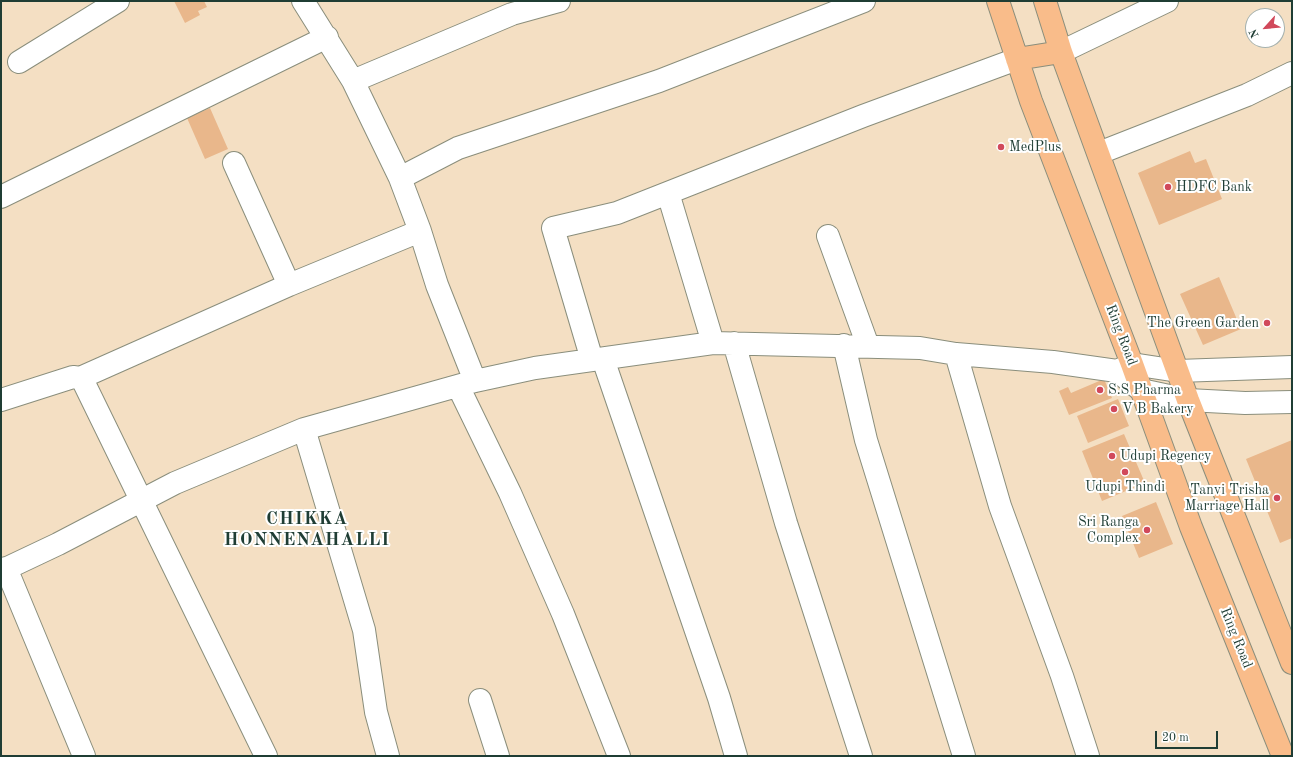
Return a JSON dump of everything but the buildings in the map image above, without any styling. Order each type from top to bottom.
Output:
[{"type":"main road","name":"Ring Road","points":[[998,1],[1031,101],[1125,368],[1141,390],[1191,527],[1283,756]]},
{"type":"main road","points":[[1046,1],[1061,52],[1188,400],[1292,663]]},
{"type":"main road","points":[[1017,59],[1061,52]]},
{"type":"street","points":[[19,62],[118,1]]},
{"type":"street","points":[[303,1],[327,37],[353,81],[400,178],[438,285],[466,383],[510,493],[563,614],[619,756]]},
{"type":"street","points":[[353,81],[512,14],[560,1]]},
{"type":"street","points":[[400,178],[458,148],[659,81],[864,1]]},
{"type":"street","points":[[1061,52],[1166,1]]},
{"type":"street","points":[[1,197],[327,37]]},
{"type":"street","points":[[736,756],[719,698],[598,360],[553,228],[617,213],[863,116],[1017,59]]},
{"type":"street","points":[[1099,153],[1247,95],[1292,73]]},
{"type":"street","points":[[234,163],[289,285]]},
{"type":"street","points":[[668,192],[786,523],[861,756]]},
{"type":"street","points":[[80,378],[289,285],[420,231]]},
{"type":"street","points":[[828,236],[868,346]]},
{"type":"street","points":[[84,756],[4,569],[58,544],[175,484],[304,429],[466,383],[535,368],[723,343],[920,348],[956,354],[1178,371],[1292,367]]},
{"type":"street","points":[[844,345],[866,440],[964,756]]},
{"type":"street","points":[[956,354],[1000,506],[1062,676],[1088,756]]},
{"type":"street","points":[[1,400],[73,376],[80,378],[84,382],[143,500],[266,756]]},
{"type":"street","points":[[1141,390],[1188,400],[1245,403],[1292,402]]},
{"type":"street","points":[[304,429],[364,630],[376,712],[388,756]]},
{"type":"street","points":[[480,700],[498,756]]},
{"type":"place","name":"MedPlus","points":[[1001,147]]},
{"type":"place","name":"HDFC Bank","points":[[1168,187]]},
{"type":"place","name":"The Green Garden","points":[[1267,323]]},
{"type":"place","name":"S.S Pharma","points":[[1100,390]]},
{"type":"place","name":"V B Bakery","points":[[1114,409]]},
{"type":"place","name":"Udupi Regency","points":[[1112,456]]},
{"type":"place","name":"Udupi Thindi","points":[[1125,472]]},
{"type":"place","name":"Tanvi Trisha Marriage Hall","points":[[1277,498]]},
{"type":"place","name":"Sri Ranga Complex","points":[[1147,530]]},
{"type":"district","name":"CHIKKA HONNENAHALLI","points":[[307,529]]}]
